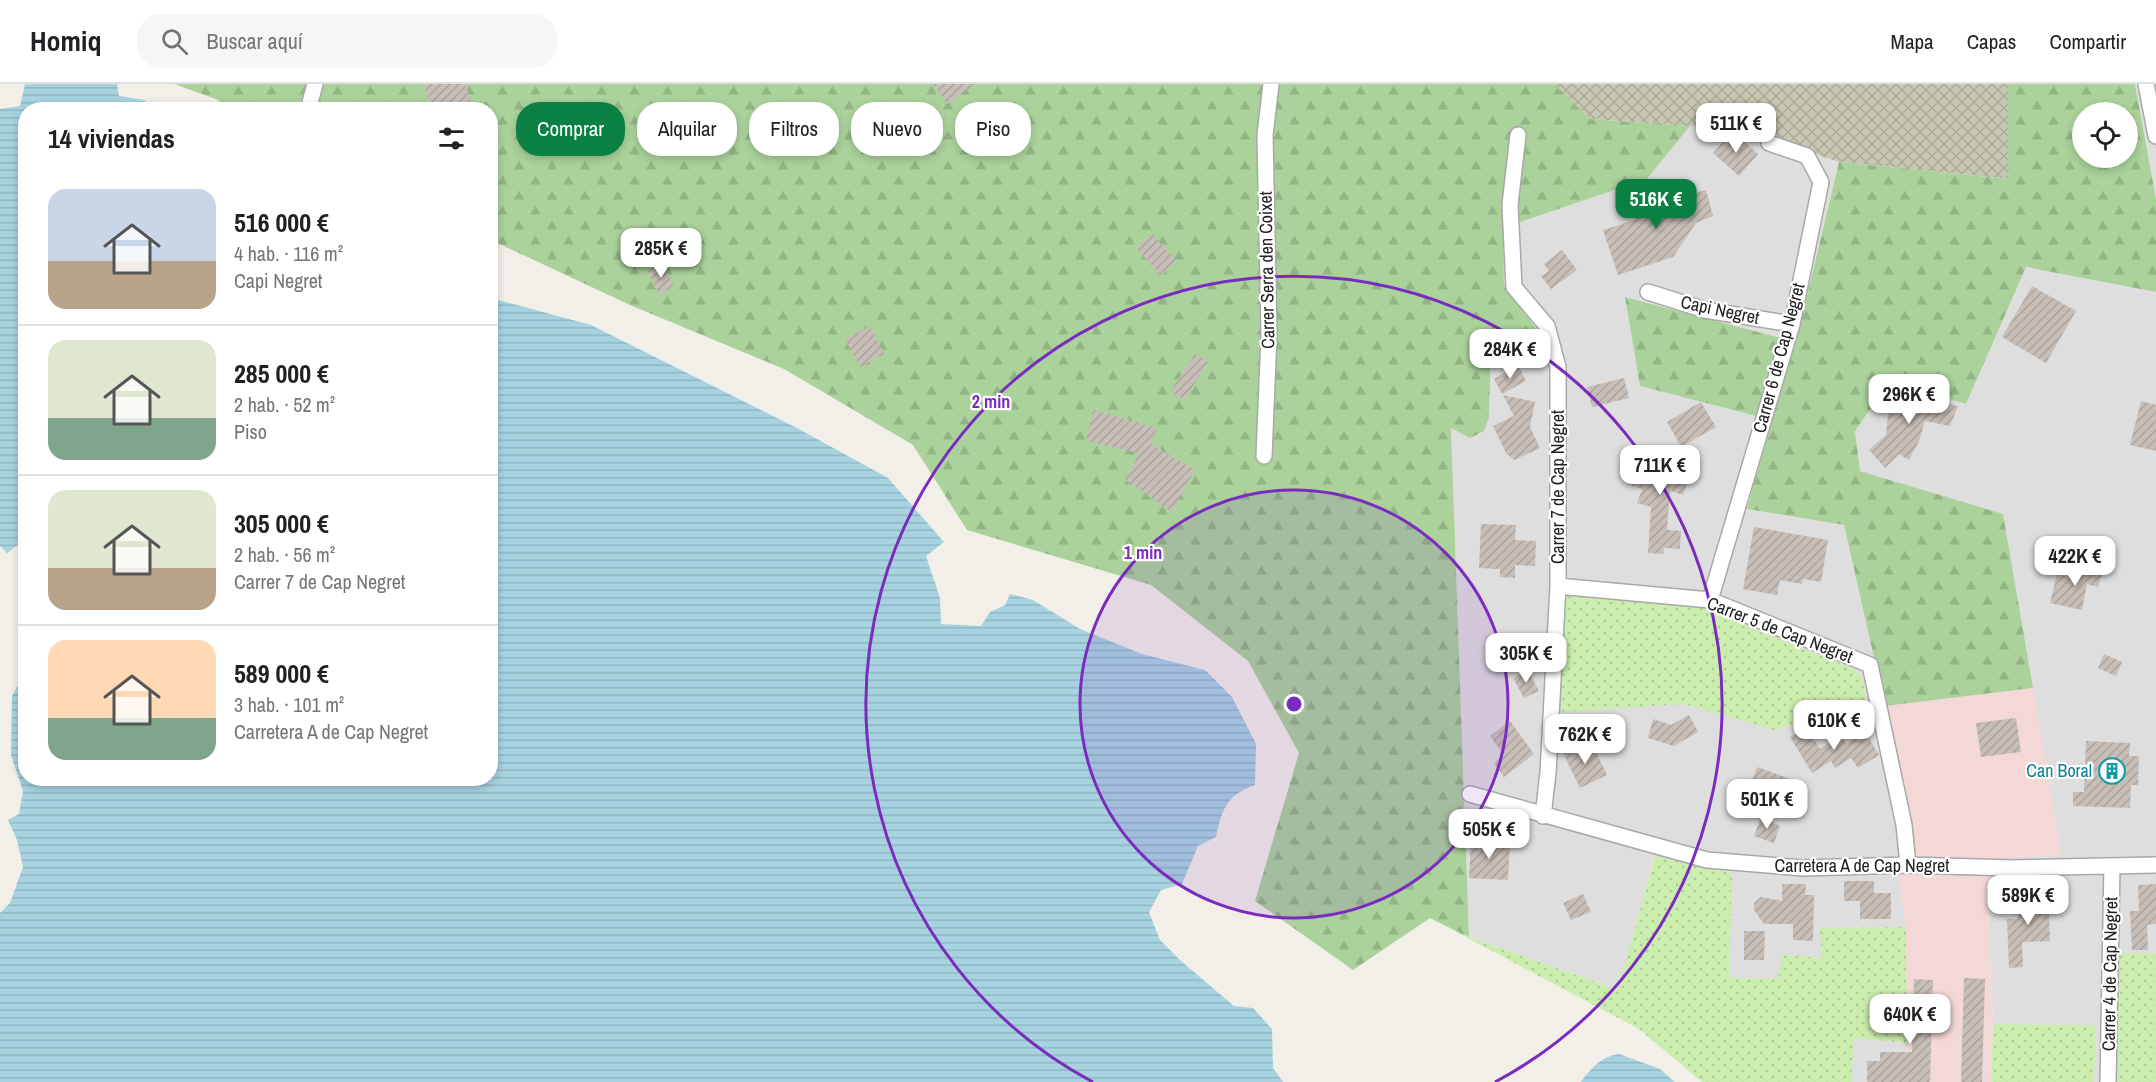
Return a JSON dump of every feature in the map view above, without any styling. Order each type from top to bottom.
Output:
[{"type":"street","points":[[310,102],[315,84]]},
{"type":"street","name":"Carrer Serra den Coixet","points":[[1264,456],[1269,334],[1265,135],[1271,84]]},
{"type":"street","points":[[2146,84],[2156,136]]},
{"type":"street","name":"Carrer 7 de Cap Negret","points":[[1518,135],[1510,205],[1515,287],[1547,326],[1558,367],[1558,586],[1548,773],[1543,816]]},
{"type":"street","name":"Carrer 6 de Cap Negret","points":[[1710,600],[1792,324],[1821,182],[1807,156],[1769,143]]},
{"type":"street","name":"Capi Negret","points":[[1648,292],[1705,310],[1792,324]]},
{"type":"street","name":"Carrer 5 de Cap Negret","points":[[1558,586],[1710,600],[1870,665],[1904,825],[1908,865]]},
{"type":"street","name":"Carretera A de Cap Negret","points":[[1470,794],[1707,860],[1803,868],[1908,865],[2012,868],[2156,865]]},
{"type":"street","name":"Carrer 4 de Cap Negret","points":[[2108,1082],[2112,866]]},
{"type":"shaded area","points":[[1553,84],[2008,84],[2009,179],[1839,162],[1745,130],[1590,119]]},
{"type":"shaded area","points":[[2135,84],[2156,84],[2156,199]]},
{"type":"shaded area","points":[[1690,126],[1745,130],[1839,162],[1796,342],[1625,297],[1640,386],[1772,420],[1747,509],[1844,525],[1916,857],[1896,856],[1906,927],[1821,928],[1822,958],[1783,955],[1778,979],[1729,978],[1732,873],[1654,857],[1619,990],[1469,937],[1451,427],[1470,438],[1489,417],[1491,349],[1543,355],[1537,330],[1504,284],[1503,228],[1647,179]]},
{"type":"shaded area","points":[[2025,267],[2156,292],[2156,953],[2115,953],[2113,1082],[2094,1082],[2095,1025],[1993,1024],[1986,858],[2061,855],[2003,515],[1860,471],[1855,431],[1886,387],[1908,386],[1966,404]]},
{"type":"shaded area","points":[[2033,688],[2061,855],[1986,859],[1993,1024],[1991,1082],[1904,1082],[1907,1043],[1906,927],[1896,855],[1916,857],[1885,706]]},
{"type":"shaded area","points":[[1854,1038],[1907,1043],[1904,1082],[1851,1082]]},
{"type":"green space","points":[[174,84],[1554,84],[1590,119],[1690,126],[1647,179],[1503,228],[1504,284],[1537,330],[1544,355],[1491,349],[1489,417],[1484,431],[1470,438],[1451,428],[1469,937],[1430,918],[1353,970],[1255,901],[1299,753],[1248,661],[1151,585],[967,530],[913,445],[784,369],[630,305],[498,243],[498,102],[221,102]]},
{"type":"green space","points":[[2008,84],[2135,84],[2156,199],[2156,292],[2026,267],[1966,404],[1908,386],[1886,387],[1855,431],[1860,471],[2003,514],[2033,688],[1885,706],[1844,525],[1747,509],[1772,420],[1640,386],[1625,297],[1796,342],[1839,162],[2008,179]]},
{"type":"green space","points":[[1563,595],[1698,607],[1854,669],[1862,678],[1867,701],[1775,730],[1684,704],[1557,712]]},
{"type":"green space","points":[[1655,856],[1732,873],[1729,978],[1778,979],[1782,955],[1822,958],[1820,928],[1906,927],[1907,1043],[1854,1038],[1851,1082],[1702,1082],[1639,1029],[1430,918],[1469,937],[1618,990]]},
{"type":"green space","points":[[2115,953],[2156,953],[2156,1082],[2113,1082]]},
{"type":"green space","points":[[1993,1024],[2096,1025],[2094,1082],[1991,1082]]},
{"type":"water","points":[[25,84],[117,84],[119,96],[146,102],[21,102]]},
{"type":"water","points":[[18,106],[18,545],[7,553],[0,546],[0,109]]},
{"type":"water","points":[[498,300],[591,325],[797,428],[888,478],[944,542],[926,556],[940,598],[941,624],[981,626],[990,612],[1005,605],[1010,594],[1033,600],[1080,629],[1142,654],[1205,670],[1232,697],[1256,744],[1255,785],[1231,799],[1223,811],[1216,837],[1198,846],[1182,884],[1161,890],[1149,912],[1160,940],[1181,961],[1234,1006],[1253,1008],[1272,1029],[1273,1068],[1283,1082],[0,1082],[0,913],[10,903],[23,867],[17,840],[8,820],[19,814],[23,791],[21,786],[498,786]]},
{"type":"water","points":[[18,685],[18,776],[11,755],[12,696]]},
{"type":"water","points":[[1619,1054],[1660,1069],[1675,1082],[1581,1082],[1597,1064],[1607,1057]]},
{"type":"building","points":[[423,84],[465,84],[471,101],[469,102],[430,102]]},
{"type":"building","points":[[933,84],[975,84],[947,104]]},
{"type":"building","points":[[1730,134],[1732,138],[1736,134],[1758,154],[1739,176],[1713,153]]},
{"type":"building","points":[[1686,189],[1687,195],[1706,190],[1713,216],[1696,223],[1673,257],[1618,275],[1603,230],[1635,220],[1631,206]]},
{"type":"building","points":[[1152,234],[1176,261],[1161,276],[1136,248]]},
{"type":"building","points":[[1562,250],[1577,270],[1551,289],[1541,276],[1549,271],[1544,264]]},
{"type":"building","points":[[663,263],[674,287],[659,294],[648,271]]},
{"type":"building","points":[[2032,286],[2076,311],[2046,363],[2002,337]]},
{"type":"building","points":[[870,326],[884,354],[860,367],[845,339]]},
{"type":"building","points":[[1195,354],[1208,362],[1184,400],[1171,391]]},
{"type":"building","points":[[1518,365],[1526,381],[1502,394],[1494,379]]},
{"type":"building","points":[[1624,378],[1629,398],[1592,407],[1587,387]]},
{"type":"building","points":[[1890,390],[1958,406],[1950,426],[1925,421],[1919,441],[1909,460],[1899,454],[1885,468],[1869,450],[1886,435]]},
{"type":"building","points":[[1503,395],[1535,402],[1530,427],[1540,448],[1514,460],[1506,453],[1493,426],[1514,416]]},
{"type":"building","points":[[2141,401],[2156,405],[2156,451],[2130,445]]},
{"type":"building","points":[[1701,402],[1716,427],[1681,447],[1667,422]]},
{"type":"building","points":[[1093,410],[1157,428],[1151,444],[1195,470],[1172,512],[1125,480],[1139,453],[1086,441]]},
{"type":"building","points":[[1647,450],[1693,465],[1683,495],[1670,491],[1667,530],[1681,531],[1680,549],[1664,548],[1663,554],[1648,553],[1651,507],[1637,503],[1642,489],[1627,484],[1633,465],[1641,468]]},
{"type":"building","points":[[1481,524],[1516,525],[1515,540],[1536,541],[1535,566],[1515,565],[1515,578],[1500,577],[1500,569],[1479,568]]},
{"type":"building","points":[[1754,527],[1828,540],[1821,582],[1803,579],[1802,584],[1780,580],[1777,595],[1743,589]]},
{"type":"building","points":[[2087,565],[2103,569],[2098,587],[2087,584],[2082,610],[2050,603],[2057,574],[2069,577],[2070,570],[2085,573]]},
{"type":"building","points":[[2104,654],[2122,662],[2116,676],[2098,668]]},
{"type":"building","points":[[1528,670],[1539,691],[1524,698],[1513,678]]},
{"type":"building","points":[[1689,715],[1698,732],[1674,746],[1648,738],[1653,719],[1671,725]]},
{"type":"building","points":[[2016,718],[2021,752],[1981,757],[1976,723]]},
{"type":"building","points":[[1510,721],[1534,754],[1504,777],[1494,763],[1504,755],[1490,736]]},
{"type":"building","points":[[1806,727],[1820,749],[1841,735],[1846,744],[1865,732],[1879,755],[1858,768],[1851,758],[1835,768],[1831,761],[1812,773],[1790,737]]},
{"type":"building","name":"Can Boral","points":[[2086,741],[2130,743],[2129,756],[2139,756],[2138,785],[2131,785],[2130,808],[2073,806],[2073,792],[2084,792]]},
{"type":"building","points":[[1575,744],[1579,753],[1593,746],[1607,775],[1580,788],[1562,751]]},
{"type":"building","points":[[1757,767],[1788,778],[1772,819],[1752,811],[1761,789],[1750,785]]},
{"type":"building","points":[[1761,817],[1780,826],[1774,843],[1754,836]]},
{"type":"building","points":[[1471,840],[1510,843],[1508,880],[1469,878]]},
{"type":"building","points":[[1844,881],[1874,881],[1874,893],[1891,893],[1891,919],[1860,919],[1860,901],[1844,901]]},
{"type":"building","points":[[1782,884],[1806,884],[1805,895],[1814,895],[1813,941],[1793,940],[1793,924],[1764,924],[1754,910],[1754,903],[1761,897],[1782,901]]},
{"type":"building","points":[[2156,884],[2156,924],[2147,925],[2148,950],[2132,950],[2130,911],[2139,911],[2138,885]]},
{"type":"building","points":[[2048,893],[2050,941],[2022,942],[2023,967],[2009,968],[2007,919],[2018,919],[2017,895]]},
{"type":"building","points":[[1583,894],[1591,912],[1571,920],[1563,903]]},
{"type":"building","points":[[1744,931],[1765,931],[1764,960],[1744,960]]},
{"type":"building","points":[[1964,978],[1985,979],[1982,1082],[1961,1082]]},
{"type":"building","points":[[1914,979],[1933,980],[1930,1082],[1867,1082],[1867,1061],[1880,1061],[1880,1052],[1912,1052]]},
{"type":"place","name":"Can Boral","points":[[2112,771]]}]
